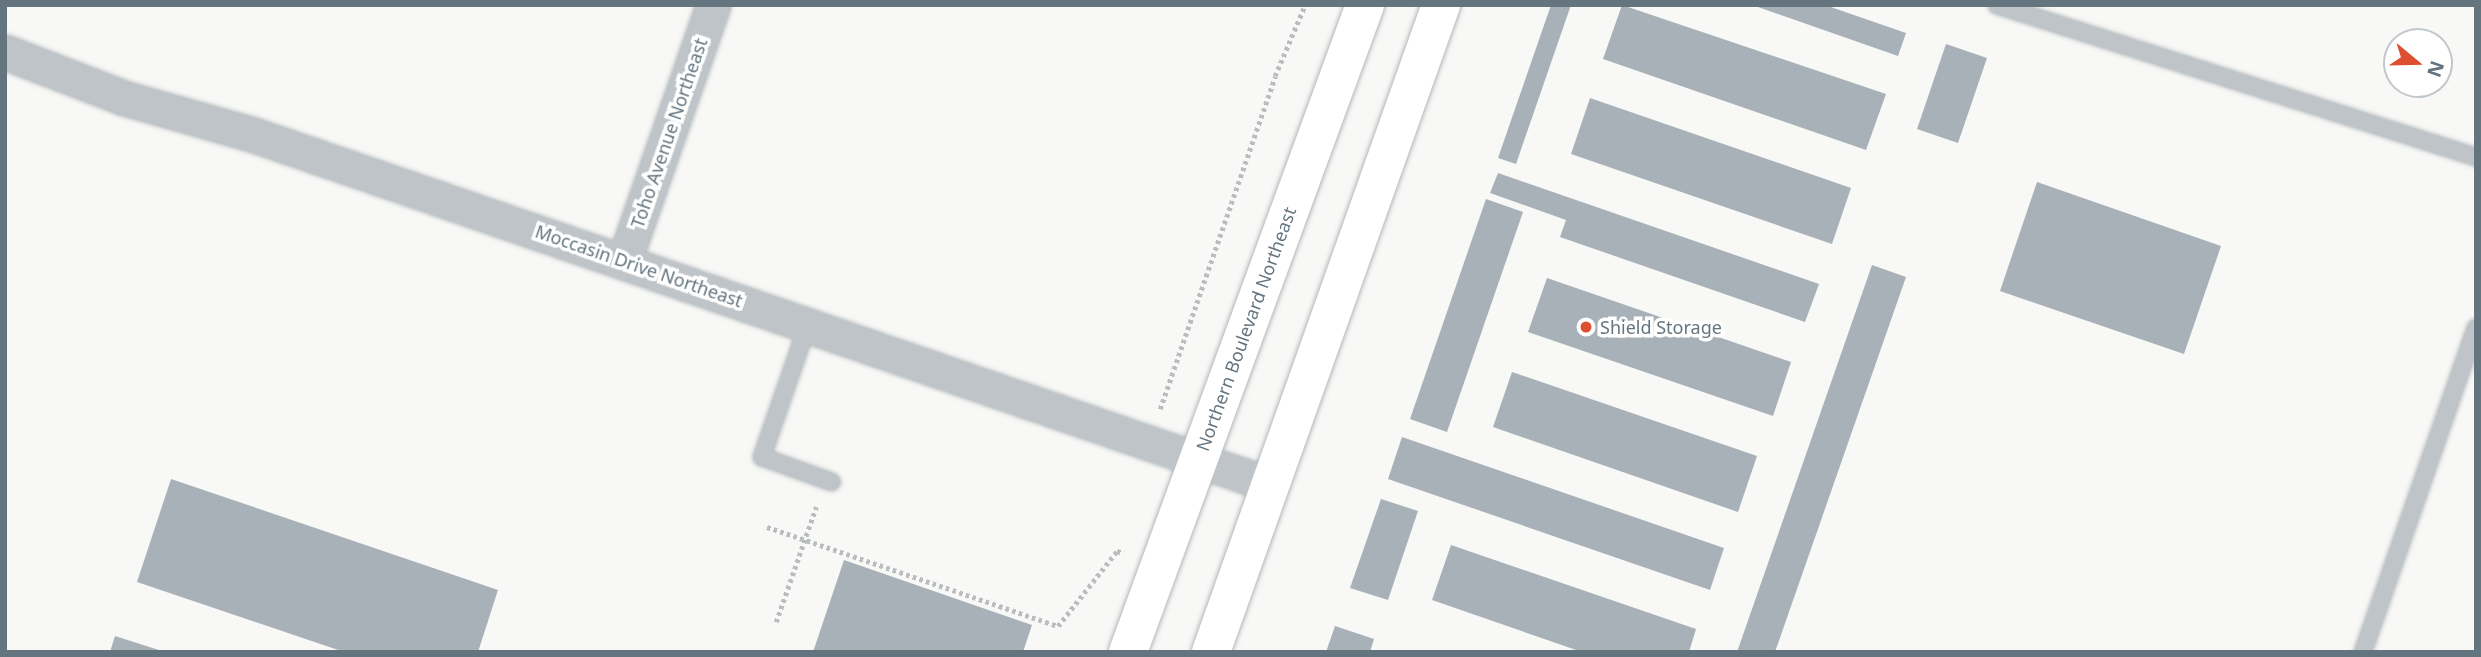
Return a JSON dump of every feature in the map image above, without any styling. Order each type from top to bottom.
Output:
[{"type":"main road","name":"Northern Boulevard Northeast","points":[[1128,652],[1365,5]]},
{"type":"main road","points":[[1211,652],[1441,5]]},
{"type":"street","name":"Toho Avenue Northeast","points":[[624,261],[713,5]]},
{"type":"street","name":"Moccasin Drive Northeast","points":[[5,52],[124,98],[254,135],[1271,485]]},
{"type":"lane","points":[[1997,5],[2476,158]]},
{"type":"lane","points":[[808,324],[762,457],[832,482]]},
{"type":"lane","points":[[2363,652],[2476,328]]},
{"type":"path","points":[[1148,442],[1275,76],[1305,5]]},
{"type":"path","points":[[776,622],[818,499]]},
{"type":"path","points":[[767,527],[1058,626],[1117,551],[1131,556]]},
{"type":"building","points":[[1551,5],[1571,5],[1516,164],[1498,158]]},
{"type":"building","points":[[1622,5],[1886,94],[1866,150],[1603,59]]},
{"type":"building","points":[[1752,5],[1825,5],[1906,33],[1898,56]]},
{"type":"building","points":[[1946,44],[1987,58],[1958,143],[1917,129]]},
{"type":"building","points":[[1590,98],[1851,188],[1832,244],[1571,154]]},
{"type":"building","points":[[1498,173],[1819,284],[1805,322],[1560,237],[1566,220],[1490,193]]},
{"type":"building","points":[[2037,182],[2221,246],[2184,354],[2000,291]]},
{"type":"building","points":[[1486,199],[1523,212],[1447,432],[1410,419]]},
{"type":"building","points":[[1872,265],[1906,277],[1775,652],[1737,652]]},
{"type":"building","points":[[1547,278],[1791,362],[1773,416],[1528,332]]},
{"type":"building","points":[[1512,372],[1757,456],[1738,512],[1493,427]]},
{"type":"building","points":[[1402,437],[1724,548],[1710,590],[1388,479]]},
{"type":"building","points":[[171,479],[498,590],[478,652],[344,652],[137,582]]},
{"type":"building","points":[[1381,499],[1418,511],[1388,600],[1350,588]]},
{"type":"building","points":[[1451,545],[1696,629],[1689,652],[1582,652],[1432,600]]},
{"type":"building","points":[[844,560],[1032,625],[1023,652],[813,652]]},
{"type":"building","points":[[1335,626],[1374,639],[1370,652],[1326,652]]},
{"type":"building","points":[[115,636],[162,651],[110,652]]},
{"type":"place","name":"Shield Storage","points":[[1586,327]]}]
